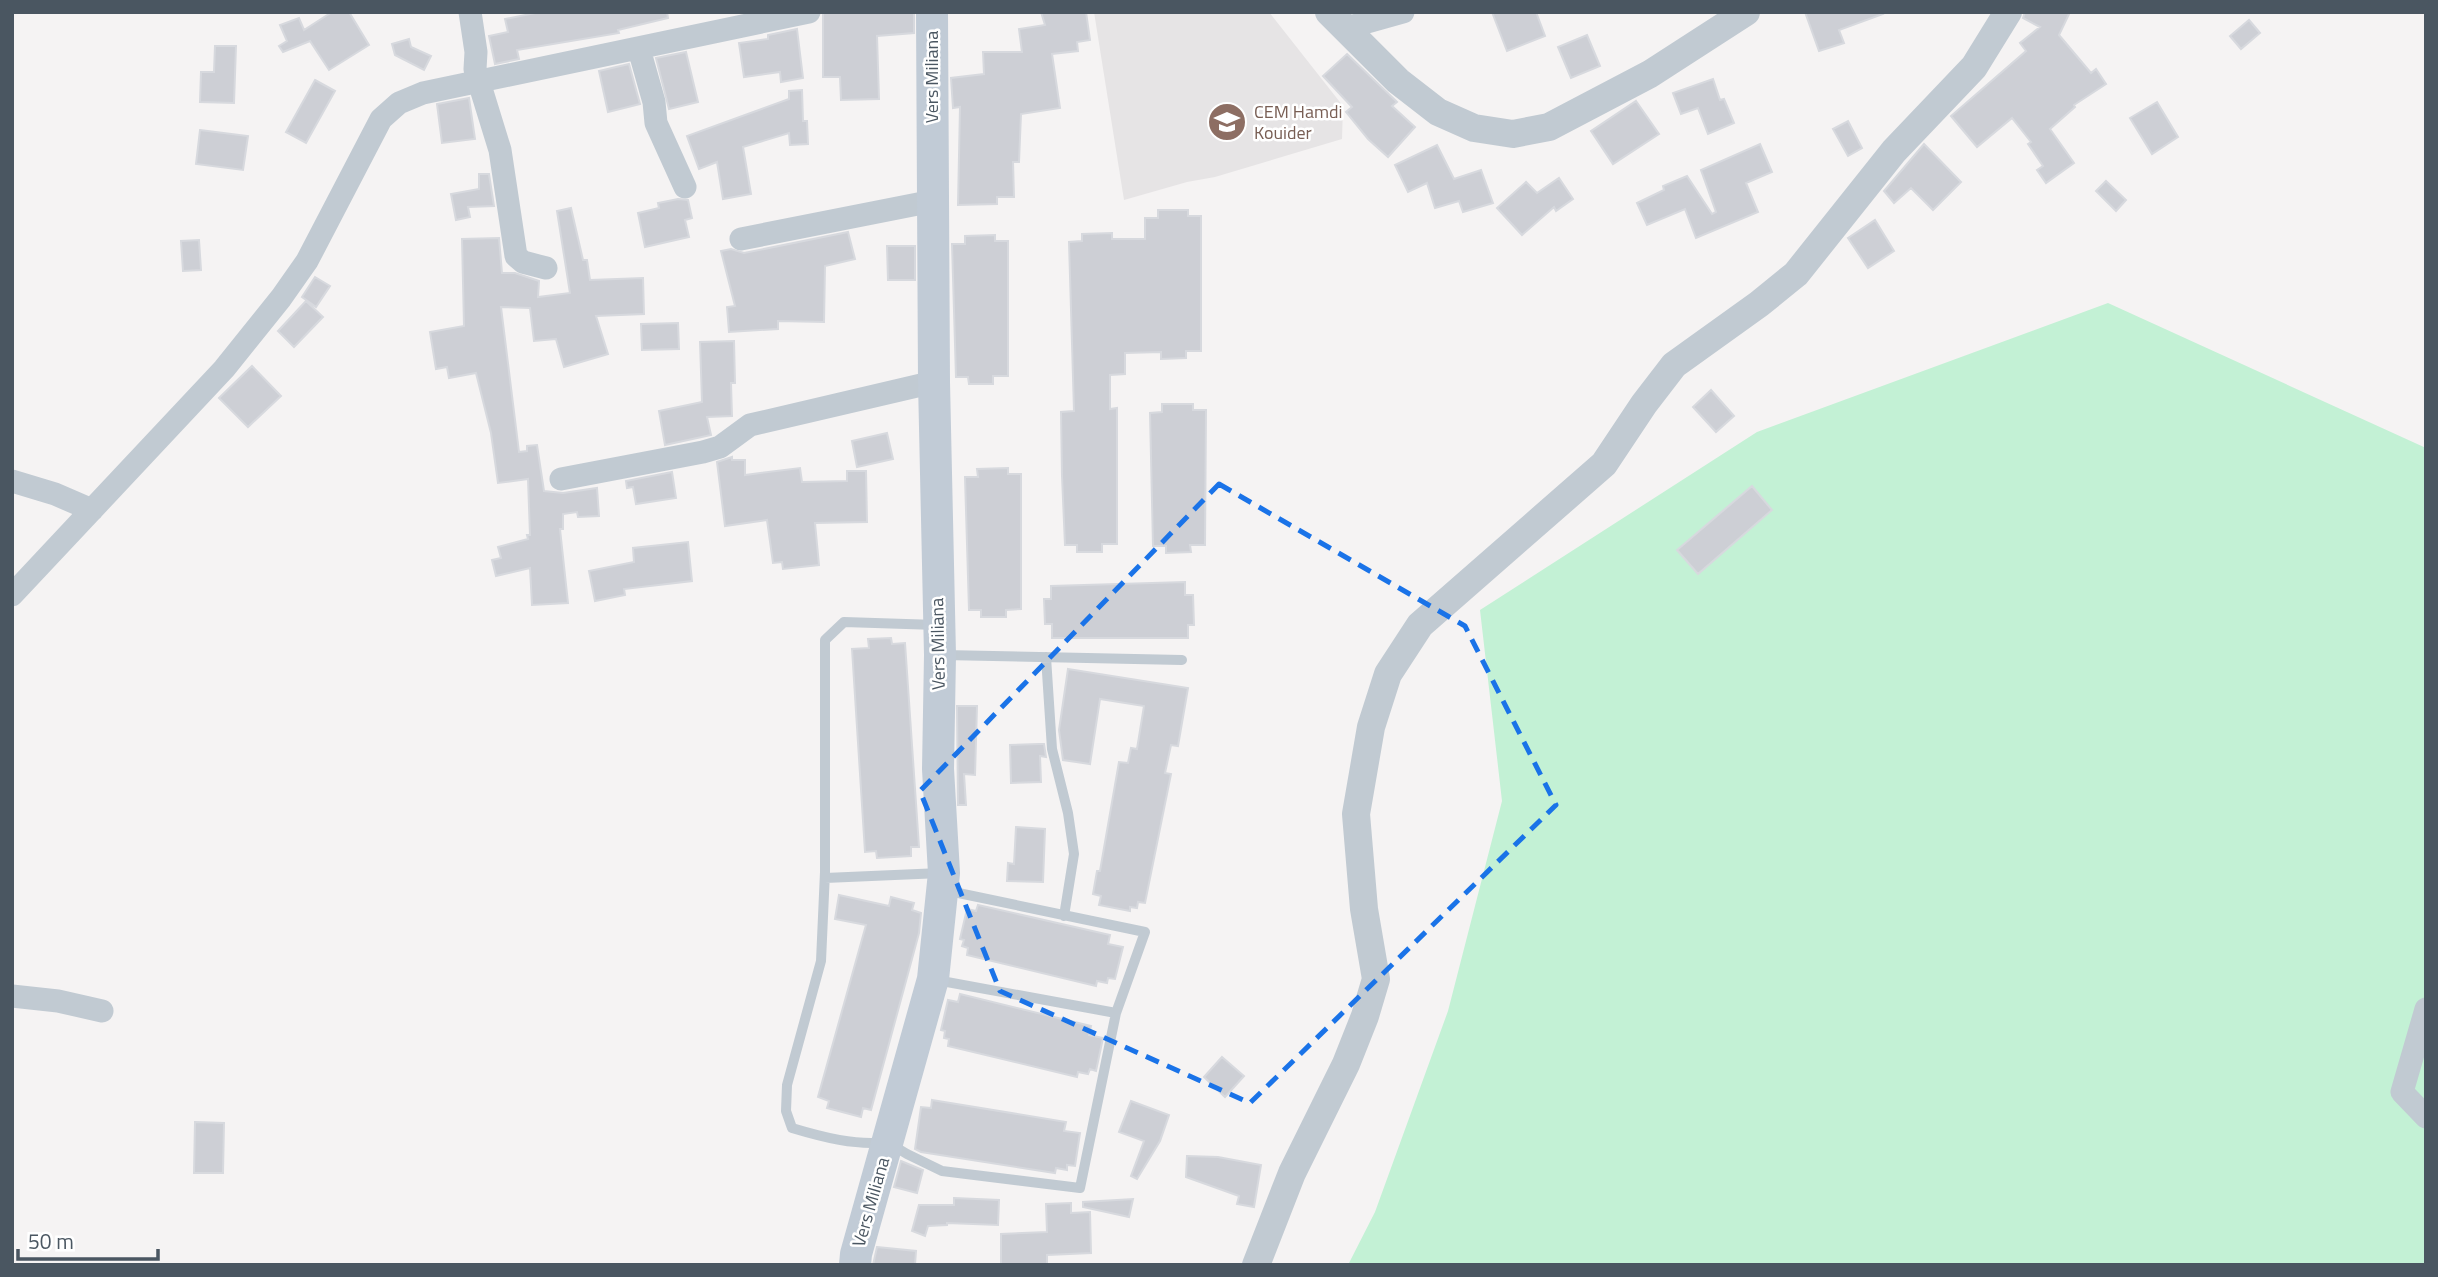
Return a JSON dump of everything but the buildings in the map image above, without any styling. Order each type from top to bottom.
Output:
[{"type":"main road","name":"Vers Miliana","points":[[855,1265],[933,979],[943,881],[938,769],[939,640],[933,382],[932,12]]},
{"type":"street","points":[[12,596],[224,369],[281,298],[307,261],[381,119],[399,103],[423,93],[639,48],[729,21],[810,12]]},
{"type":"street","points":[[1337,20],[1403,12]]},
{"type":"street","points":[[1337,20],[1398,81],[1438,113],[1474,128],[1513,134],[1549,127],[1650,74],[1746,12]]},
{"type":"street","points":[[1256,1265],[1292,1173],[1346,1064],[1376,979],[1364,909],[1356,814],[1371,727],[1388,674],[1420,625],[1604,464],[1674,365],[1796,274],[1895,151],[1975,67],[2008,12]]},
{"type":"street","points":[[478,14],[475,69],[500,150],[516,256],[523,262],[547,268]]},
{"type":"street","points":[[639,48],[654,103],[656,123],[685,187]]},
{"type":"street","points":[[741,239],[933,201]]},
{"type":"street","points":[[561,479],[704,452],[720,447],[750,425],[933,382]]},
{"type":"street","points":[[12,481],[55,494],[92,510]]},
{"type":"street","points":[[12,996],[58,1001],[103,1012]]},
{"type":"street","points":[[2426,1009],[2402,1092],[2426,1117]]},
{"type":"lane","points":[[825,878],[943,881],[1065,916],[1145,932],[1116,1013],[1080,1188],[942,1171],[887,1142],[871,1144],[818,1136],[792,1128],[786,1111],[787,1085],[821,961],[825,878],[825,640],[844,622],[1046,657],[1182,660]]},
{"type":"lane","points":[[1046,657],[1052,749],[1068,813],[1074,854],[1065,916]]},
{"type":"lane","points":[[933,979],[1116,1013]]},
{"type":"highlighted area","points":[[1219,484],[1465,626],[1556,805],[1250,1103],[1000,991],[920,791]]},
{"type":"shaded area","name":"CEM Hamdi Kouider","points":[[1094,12],[1269,12],[1343,106],[1342,139],[1215,177],[1124,200]]},
{"type":"green space","points":[[2108,303],[2426,448],[2426,1265],[1348,1265],[1375,1212],[1448,1011],[1502,801],[1480,610],[1757,432]]},
{"type":"place","name":"CEM Hamdi Kouider","points":[[1227,122]]}]
